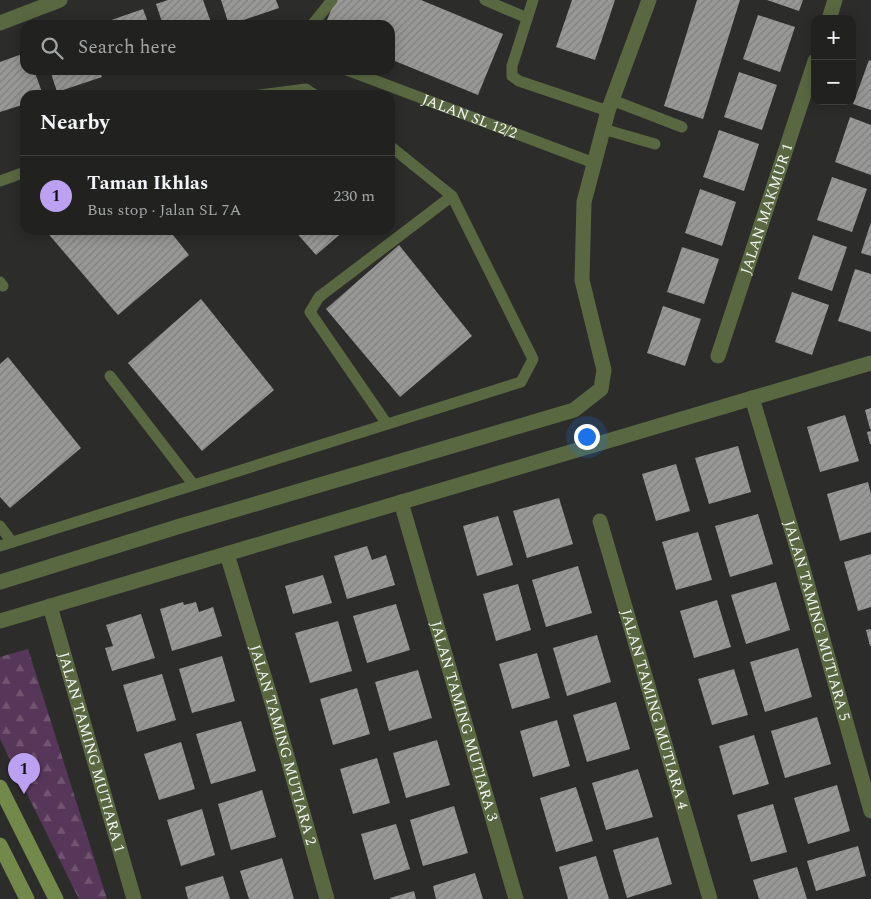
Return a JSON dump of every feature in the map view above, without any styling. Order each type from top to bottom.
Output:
[{"type":"street","points":[[0,23],[60,0]]},
{"type":"street","points":[[0,582],[187,524],[574,410],[602,389],[604,370],[582,280],[584,202],[610,106],[649,0]]},
{"type":"street","points":[[830,15],[835,0]]},
{"type":"street","name":"JALAN MAKMUR 1","points":[[718,356],[811,73]]},
{"type":"street","points":[[0,621],[871,363]]},
{"type":"street","name":"JALAN TAMING MUTIARA 5","points":[[752,398],[800,558],[871,811]]},
{"type":"street","name":"JALAN TAMING MUTIARA 3","points":[[400,502],[516,899]]},
{"type":"street","name":"JALAN TAMING MUTIARA 4","points":[[600,521],[710,899]]},
{"type":"street","name":"JALAN TAMING MUTIARA 2","points":[[228,554],[327,899]]},
{"type":"street","name":"JALAN TAMING MUTIARA 1","points":[[50,606],[134,899]]},
{"type":"street","points":[[0,787],[56,899]]},
{"type":"street","points":[[0,846],[27,899]]},
{"type":"lane","points":[[316,20],[332,0]]},
{"type":"lane","points":[[485,0],[527,18]]},
{"type":"lane","points":[[533,0],[512,66],[512,76],[519,81],[682,127]]},
{"type":"lane","name":"JALAN SL 12/2","points":[[360,75],[594,163]]},
{"type":"lane","points":[[603,129],[655,144]]},
{"type":"lane","points":[[0,546],[521,382],[533,359],[452,196],[395,150]]},
{"type":"lane","points":[[0,181],[20,174]]},
{"type":"lane","points":[[387,424],[310,312],[319,297],[452,196]]},
{"type":"lane","points":[[110,376],[193,484]]},
{"type":"lane","points":[[0,526],[12,542]]},
{"type":"green space","points":[[28,649],[107,899],[79,899],[0,739],[0,657]]},
{"type":"building","points":[[168,0],[203,0],[210,20],[161,20],[156,4]]},
{"type":"building","points":[[221,0],[276,0],[279,8],[244,20],[227,20]]},
{"type":"building","points":[[335,0],[421,0],[503,34],[478,95],[395,61],[395,20],[327,20]]},
{"type":"building","points":[[572,0],[615,0],[595,60],[556,47]]},
{"type":"building","points":[[697,0],[740,0],[703,119],[664,106]]},
{"type":"building","points":[[767,0],[803,0],[799,11]]},
{"type":"building","points":[[143,9],[147,20],[111,20]]},
{"type":"building","points":[[758,15],[795,27],[780,72],[743,59]]},
{"type":"building","points":[[20,55],[20,75],[36,75],[41,90],[20,90],[20,106],[0,112],[0,62]]},
{"type":"building","points":[[869,60],[871,61],[871,110],[856,105],[856,96]]},
{"type":"building","points":[[739,72],[777,85],[762,130],[724,117]]},
{"type":"building","points":[[52,75],[101,75],[102,77],[63,90],[56,90]]},
{"type":"building","points":[[850,117],[871,125],[871,175],[835,162]]},
{"type":"building","points":[[719,130],[759,144],[744,191],[703,177]]},
{"type":"building","points":[[832,177],[867,189],[852,232],[817,220]]},
{"type":"building","points":[[700,189],[736,202],[722,246],[685,233]]},
{"type":"building","points":[[871,222],[871,256],[861,253]]},
{"type":"building","points":[[49,235],[173,235],[189,255],[118,315]]},
{"type":"building","points":[[298,235],[339,235],[316,255]]},
{"type":"building","points":[[813,235],[847,247],[832,291],[798,279]]},
{"type":"building","points":[[399,245],[472,336],[400,397],[326,309]]},
{"type":"building","points":[[682,247],[719,259],[704,304],[667,292]]},
{"type":"building","points":[[855,269],[871,274],[871,332],[838,321]]},
{"type":"building","points":[[792,292],[829,305],[812,355],[775,342]]},
{"type":"building","points":[[201,299],[274,390],[202,451],[128,363]]},
{"type":"building","points":[[663,306],[701,319],[685,366],[647,353]]},
{"type":"building","points":[[8,357],[81,448],[10,508],[0,497],[0,364]]},
{"type":"building","points":[[871,408],[871,429],[870,429],[865,410]]},
{"type":"building","points":[[845,415],[859,461],[820,472],[807,427]]},
{"type":"building","points":[[871,431],[871,444],[870,444],[867,432]]},
{"type":"building","points":[[738,446],[751,492],[709,504],[695,458]]},
{"type":"building","points":[[676,464],[690,511],[656,521],[642,474]]},
{"type":"building","points":[[868,482],[871,494],[871,532],[840,541],[827,494]]},
{"type":"building","points":[[559,498],[573,544],[527,558],[513,511]]},
{"type":"building","points":[[758,514],[773,564],[730,577],[715,526]]},
{"type":"building","points":[[498,516],[513,565],[477,576],[463,526]]},
{"type":"building","points":[[698,532],[712,580],[676,590],[662,542]]},
{"type":"building","points":[[367,546],[372,560],[386,555],[395,585],[347,599],[334,556]]},
{"type":"building","points":[[871,554],[871,607],[858,611],[844,562]]},
{"type":"building","points":[[578,566],[592,613],[546,627],[532,580]]},
{"type":"building","points":[[323,575],[332,603],[293,614],[285,586]]},
{"type":"building","points":[[776,582],[790,630],[746,644],[731,595]]},
{"type":"building","points":[[518,584],[531,630],[496,641],[483,594]]},
{"type":"building","points":[[717,600],[731,647],[694,658],[680,611]]},
{"type":"building","points":[[183,602],[184,605],[196,602],[199,612],[213,607],[222,636],[172,651],[160,609]]},
{"type":"building","points":[[396,604],[410,650],[367,663],[353,616]]},
{"type":"building","points":[[141,614],[155,658],[112,671],[105,648],[113,646],[106,625]]},
{"type":"building","points":[[338,621],[352,671],[310,683],[295,633]]},
{"type":"building","points":[[871,629],[871,646],[870,646],[866,630]]},
{"type":"building","points":[[597,635],[611,682],[567,696],[553,648]]},
{"type":"building","points":[[798,648],[812,697],[765,712],[750,662]]},
{"type":"building","points":[[537,653],[550,698],[512,709],[499,664]]},
{"type":"building","points":[[222,656],[235,701],[192,713],[179,669]]},
{"type":"building","points":[[734,669],[748,715],[712,725],[698,679]]},
{"type":"building","points":[[418,670],[432,718],[389,731],[375,682]]},
{"type":"building","points":[[162,674],[176,720],[137,732],[123,685]]},
{"type":"building","points":[[357,688],[370,734],[333,745],[320,699]]},
{"type":"building","points":[[616,702],[630,749],[587,762],[573,715]]},
{"type":"building","points":[[817,717],[831,764],[785,778],[771,731]]},
{"type":"building","points":[[557,720],[570,766],[533,777],[520,731]]},
{"type":"building","points":[[241,721],[256,771],[211,784],[196,734]]},
{"type":"building","points":[[754,735],[769,784],[733,795],[719,746]]},
{"type":"building","points":[[437,740],[450,785],[406,798],[393,753]]},
{"type":"building","points":[[181,742],[195,789],[159,800],[144,754]]},
{"type":"building","points":[[377,758],[390,803],[353,814],[340,769]]},
{"type":"building","points":[[638,769],[653,817],[606,830],[592,783]]},
{"type":"building","points":[[837,785],[850,831],[808,844],[794,798]]},
{"type":"building","points":[[576,787],[593,841],[556,852],[540,798]]},
{"type":"building","points":[[262,790],[276,837],[231,850],[218,804]]},
{"type":"building","points":[[773,804],[787,852],[751,862],[737,815]]},
{"type":"building","points":[[454,806],[468,853],[423,866],[410,820]]},
{"type":"building","points":[[202,809],[215,855],[181,866],[167,820]]},
{"type":"building","points":[[396,824],[410,869],[374,880],[361,834]]},
{"type":"building","points":[[658,837],[672,884],[627,898],[613,850]]},
{"type":"building","points":[[858,846],[866,876],[816,891],[807,861]]},
{"type":"building","points":[[596,856],[609,899],[568,899],[559,867]]},
{"type":"building","points":[[282,858],[294,899],[249,899],[240,871]]},
{"type":"building","points":[[797,867],[807,899],[759,899],[753,880]]},
{"type":"building","points":[[475,873],[483,899],[436,899],[433,886]]},
{"type":"building","points":[[223,876],[230,899],[188,899],[185,887]]},
{"type":"building","points":[[414,891],[416,899],[390,899],[390,898]]},
{"type":"place","name":"Taman Ikhlas","points":[[24,794]]}]
